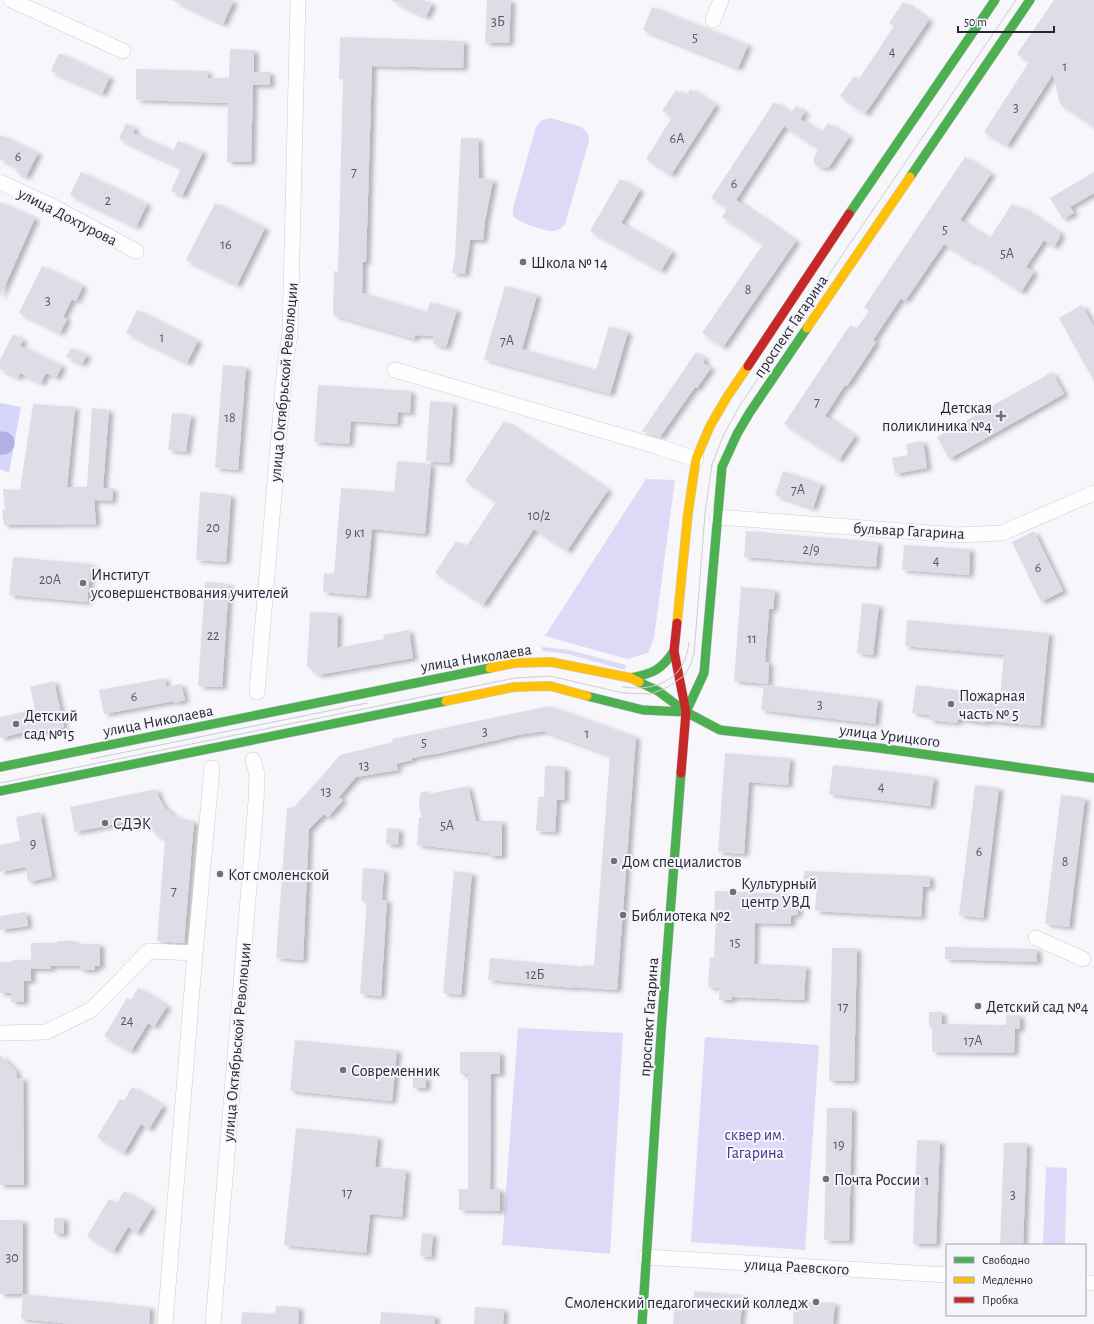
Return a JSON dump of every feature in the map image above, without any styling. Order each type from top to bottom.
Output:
[{"type":"main road","name":"проспект Гагарина","points":[[642,1324],[662,1019],[686,712],[674,651],[688,513],[696,459],[710,426],[727,397],[995,0]]},
{"type":"main road","name":"проспект Гагарина","points":[[686,712],[704,673],[722,468],[737,434],[750,412],[1030,0]]},
{"type":"main road","points":[[631,678],[649,674],[665,664],[674,651]]},
{"type":"main road","name":"улица Николаева","points":[[0,767],[515,663],[551,662],[631,678],[658,691],[686,712]]},
{"type":"main road","points":[[0,791],[514,687],[550,686],[643,710],[686,712]]},
{"type":"main road","name":"улица Урицкого","points":[[686,712],[720,730],[879,748],[1094,778]]},
{"type":"street","points":[[11,0],[123,51]]},
{"type":"street","name":"улица Октябрьской Революции","points":[[257,692],[285,364],[290,334],[298,0]]},
{"type":"street","points":[[712,20],[721,0]]},
{"type":"street","name":"улица Дохтурова","points":[[0,182],[54,207],[136,251]]},
{"type":"street","points":[[395,370],[696,459]]},
{"type":"street","name":"бульвар Гагарина","points":[[717,517],[957,535],[1002,533],[1094,493]]},
{"type":"street","name":"улица Октябрьской Революции","points":[[213,1324],[256,802],[257,774],[253,760]]},
{"type":"street","points":[[165,1324],[195,953],[212,768]]},
{"type":"street","points":[[1036,938],[1083,959]]},
{"type":"street","points":[[0,1033],[46,1032],[91,1010],[149,951],[195,953]]},
{"type":"street","name":"улица Раевского","points":[[646,1257],[946,1275]]},
{"type":"green space","points":[[551,118],[581,127],[588,133],[589,141],[565,224],[555,231],[531,226],[513,216],[513,208],[536,127],[542,120]]},
{"type":"green space","points":[[646,479],[675,480],[654,638],[648,653],[627,659],[545,636]]},
{"type":"green space","points":[[542,647],[569,650],[626,665],[625,670],[568,654],[542,651]]},
{"type":"green space","points":[[518,1028],[623,1033],[610,1254],[502,1245]]},
{"type":"green space","name":"сквер им. Гагарина","points":[[705,1037],[819,1045],[805,1250],[691,1242]]},
{"type":"green space","points":[[1046,1167],[1067,1168],[1065,1244],[1043,1244]]},
{"type":"shaded area","points":[[0,403],[21,407],[9,473],[0,469]]},
{"type":"building","points":[[172,0],[234,0],[223,24]]},
{"type":"building","points":[[390,0],[423,0],[432,4],[426,17]]},
{"type":"building","points":[[487,0],[511,0],[509,43],[485,43]]},
{"type":"building","points":[[1054,0],[1094,0],[1094,127],[1060,104],[1053,74],[1007,146],[984,132],[1029,62],[1017,54]]},
{"type":"building","points":[[903,2],[929,20],[865,114],[840,96],[854,76],[859,79],[894,26],[889,23]]},
{"type":"building","points":[[652,7],[748,45],[738,68],[643,30]]},
{"type":"building","points":[[340,37],[464,41],[463,68],[372,66],[366,262],[363,262],[362,293],[427,312],[430,302],[457,310],[446,347],[433,344],[434,336],[415,335],[415,339],[333,315],[334,271],[338,272],[343,79],[339,79]]},
{"type":"building","points":[[230,49],[254,50],[254,72],[270,72],[270,85],[253,85],[251,162],[227,162],[228,103],[136,100],[136,69],[208,71],[207,78],[229,78]]},
{"type":"building","points":[[59,53],[110,77],[102,94],[51,71]]},
{"type":"building","points":[[690,89],[716,105],[671,175],[646,159],[672,117],[662,111],[676,90],[686,96]]},
{"type":"building","points":[[774,102],[791,113],[796,106],[805,112],[800,119],[821,133],[828,123],[849,137],[829,167],[822,168],[814,164],[814,157],[819,149],[784,126],[736,200],[796,241],[723,347],[702,333],[763,244],[722,217],[727,208],[711,198]]},
{"type":"building","points":[[126,123],[135,128],[133,133],[173,151],[178,141],[203,152],[182,196],[171,191],[181,168],[119,139]]},
{"type":"building","points":[[0,135],[38,153],[26,177],[16,172],[18,168],[0,159]]},
{"type":"building","points":[[461,138],[478,138],[479,178],[493,180],[483,240],[470,240],[465,274],[452,273],[455,257]]},
{"type":"building","points":[[965,157],[991,174],[960,220],[989,239],[1012,204],[1019,209],[1021,207],[1060,233],[1060,237],[1054,247],[1044,240],[1026,267],[1034,272],[1021,292],[973,260],[972,262],[944,244],[905,301],[901,298],[873,340],[876,342],[825,416],[855,436],[839,460],[784,424],[850,325],[856,329],[869,311],[864,307]]},
{"type":"building","points":[[81,172],[147,204],[136,227],[70,195]]},
{"type":"building","points":[[1094,172],[1094,193],[1070,207],[1074,213],[1063,219],[1050,198]]},
{"type":"building","points":[[620,179],[640,190],[621,223],[672,252],[661,271],[590,231]]},
{"type":"building","points":[[0,202],[35,218],[0,297]]},
{"type":"building","points":[[215,203],[265,228],[237,285],[186,260]]},
{"type":"building","points":[[42,266],[83,286],[76,301],[72,299],[63,317],[67,319],[60,333],[19,313]]},
{"type":"building","points":[[505,286],[537,295],[522,349],[596,370],[609,326],[628,332],[610,394],[484,359]]},
{"type":"building","points":[[1082,305],[1094,327],[1094,381],[1059,318]]},
{"type":"building","points":[[137,310],[198,341],[187,363],[126,333]]},
{"type":"building","points":[[13,334],[23,340],[20,346],[62,366],[56,378],[46,373],[41,383],[20,373],[18,378],[0,369],[0,360]]},
{"type":"building","points":[[71,348],[87,355],[82,364],[66,357]]},
{"type":"building","points":[[696,352],[705,359],[703,363],[711,368],[697,388],[695,387],[660,437],[642,431]]},
{"type":"building","points":[[223,365],[246,367],[238,470],[215,468]]},
{"type":"building","name":"Детская поликлиника №4","points":[[1052,372],[1064,394],[949,459],[937,437]]},
{"type":"building","points":[[318,385],[411,391],[410,413],[398,412],[397,424],[351,421],[349,444],[314,442]]},
{"type":"building","points":[[430,401],[453,403],[449,463],[426,461]]},
{"type":"building","points":[[33,404],[75,407],[67,487],[87,487],[92,408],[109,410],[103,488],[113,488],[112,501],[94,500],[96,524],[4,525],[2,510],[5,510],[3,489],[20,490]]},
{"type":"building","points":[[172,413],[191,415],[186,452],[168,450]]},
{"type":"building","points":[[504,421],[608,490],[567,551],[534,529],[483,605],[435,573],[456,541],[466,547],[496,502],[465,481]]},
{"type":"building","points":[[923,441],[927,468],[895,474],[892,458],[908,455],[906,444]]},
{"type":"building","points":[[397,461],[431,464],[425,534],[372,529],[366,596],[323,592],[324,573],[334,574],[341,488],[394,492]]},
{"type":"building","points":[[783,471],[821,484],[813,508],[775,495]]},
{"type":"building","points":[[200,492],[231,495],[226,562],[196,560]]},
{"type":"building","points":[[746,531],[878,542],[876,567],[744,557]]},
{"type":"building","points":[[1034,531],[1063,591],[1041,602],[1012,542]]},
{"type":"building","points":[[904,545],[970,549],[969,575],[902,570]]},
{"type":"building","points":[[13,557],[91,564],[87,602],[9,595]]},
{"type":"building","points":[[205,582],[229,584],[222,687],[198,686]]},
{"type":"building","points":[[741,587],[775,590],[773,609],[769,609],[765,662],[769,662],[768,684],[734,681]]},
{"type":"building","points":[[862,603],[879,605],[873,655],[857,653]]},
{"type":"building","points":[[310,612],[338,613],[337,648],[384,639],[383,635],[409,630],[413,658],[318,675],[307,666]]},
{"type":"building","points":[[907,620],[1049,633],[1040,726],[986,721],[986,723],[958,719],[957,723],[929,720],[929,715],[912,713],[916,685],[1000,696],[1004,655],[905,646]]},
{"type":"building","points":[[165,678],[166,687],[181,684],[185,700],[104,714],[99,690]]},
{"type":"building","points":[[54,681],[64,727],[33,734],[33,730],[0,738],[0,717],[35,709],[30,687]]},
{"type":"building","points":[[764,685],[878,699],[875,724],[761,710]]},
{"type":"building","points":[[549,706],[636,737],[617,990],[575,988],[488,980],[490,958],[583,967],[583,965],[594,966],[610,755],[544,731],[518,735],[412,758],[412,760],[396,764],[398,770],[356,777],[339,797],[343,800],[328,817],[324,814],[309,829],[303,960],[276,958],[287,808],[294,807],[340,755],[393,742],[392,739]]},
{"type":"building","points":[[725,753],[790,758],[788,785],[749,782],[744,854],[718,852]]},
{"type":"building","points":[[833,765],[934,777],[930,806],[829,794]]},
{"type":"building","points":[[545,766],[565,767],[564,800],[557,800],[555,832],[536,831],[538,797],[544,797]]},
{"type":"building","points":[[975,785],[999,788],[983,918],[959,915]]},
{"type":"building","points":[[468,786],[476,821],[502,821],[502,856],[489,856],[489,853],[417,845],[419,817],[422,817],[419,807],[420,793],[427,791],[429,794]]},
{"type":"building","points":[[156,789],[165,808],[173,815],[182,819],[194,821],[184,943],[157,941],[165,839],[159,837],[141,819],[75,832],[70,807]]},
{"type":"building","points":[[1061,795],[1085,798],[1069,927],[1045,924]]},
{"type":"building","points":[[40,812],[52,877],[28,882],[26,867],[0,872],[0,845],[20,841],[16,817]]},
{"type":"building","points":[[387,828],[399,829],[398,845],[386,844]]},
{"type":"building","points":[[363,868],[384,870],[382,900],[387,900],[381,996],[360,994],[367,901],[361,901]]},
{"type":"building","points":[[454,871],[472,873],[461,995],[443,993]]},
{"type":"building","points":[[804,871],[930,876],[930,887],[923,887],[921,917],[815,911],[817,882],[803,882]]},
{"type":"building","points":[[715,891],[793,894],[792,903],[798,906],[798,914],[791,916],[791,924],[755,923],[754,964],[806,966],[804,1000],[732,997],[732,1000],[719,1000],[720,988],[708,987],[710,957],[714,958],[716,920],[714,920]]},
{"type":"building","points":[[26,912],[28,926],[0,930],[0,916]]},
{"type":"building","points":[[57,941],[75,941],[75,944],[100,944],[100,966],[95,966],[95,970],[80,970],[80,966],[51,966],[51,969],[31,969],[31,943],[57,943]]},
{"type":"building","points":[[945,947],[1037,949],[1037,962],[945,959]]},
{"type":"building","points":[[832,948],[857,948],[854,1081],[829,1081]]},
{"type":"building","points":[[12,960],[31,960],[31,981],[24,981],[24,1002],[11,1002],[11,993],[0,993],[0,962],[12,962]]},
{"type":"building","points":[[138,988],[167,1006],[154,1027],[148,1023],[131,1051],[104,1036],[127,998],[131,1000]]},
{"type":"building","points":[[929,1012],[942,1012],[942,1024],[1006,1025],[1006,1015],[1020,1015],[1020,1029],[1015,1029],[1014,1053],[932,1052],[932,1027],[929,1027]]},
{"type":"building","name":"Современник","points":[[295,1040],[397,1050],[392,1101],[290,1091]]},
{"type":"building","points":[[460,1052],[500,1052],[500,1074],[491,1074],[490,1189],[500,1189],[500,1211],[459,1210],[459,1189],[468,1189],[468,1074],[460,1074]]},
{"type":"building","points":[[0,1055],[16,1071],[17,1078],[23,1078],[24,1185],[0,1185]]},
{"type":"building","points":[[413,1077],[426,1077],[426,1088],[413,1088]]},
{"type":"building","points":[[132,1087],[163,1106],[149,1129],[141,1124],[124,1153],[97,1137],[120,1099],[124,1101]]},
{"type":"building","points":[[827,1108],[852,1108],[849,1241],[824,1240]]},
{"type":"building","points":[[296,1128],[378,1137],[375,1167],[406,1170],[402,1217],[370,1214],[366,1253],[284,1245]]},
{"type":"building","points":[[917,1140],[940,1141],[936,1244],[913,1244]]},
{"type":"building","points":[[1004,1143],[1027,1143],[1023,1244],[1000,1244]]},
{"type":"building","points":[[124,1191],[152,1208],[137,1233],[128,1227],[113,1252],[87,1236],[109,1199],[117,1203]]},
{"type":"building","points":[[54,1218],[64,1218],[64,1234],[54,1234]]},
{"type":"building","points":[[0,1220],[23,1220],[23,1294],[0,1294]]},
{"type":"building","points":[[422,1233],[433,1234],[431,1257],[420,1256]]},
{"type":"building","points":[[694,1291],[743,1295],[740,1324],[673,1324],[674,1308],[680,1308],[694,1296]]},
{"type":"building","points":[[23,1294],[150,1307],[149,1324],[73,1324],[21,1319]]},
{"type":"building","points":[[794,1301],[835,1303],[833,1324],[793,1324]]},
{"type":"building","points":[[276,1306],[299,1307],[298,1324],[241,1324],[242,1312],[275,1314]]},
{"type":"building","points":[[475,1307],[504,1309],[503,1324],[474,1324]]},
{"type":"building","points":[[381,1312],[435,1316],[435,1324],[380,1324]]},
{"type":"tram line","points":[[0,783],[515,678],[550,676],[623,693],[651,694],[668,687],[685,675],[694,654],[705,514],[712,464],[724,434],[740,405],[1016,0]]},
{"type":"tram line","points":[[623,687],[647,687],[658,685],[668,680],[676,674],[682,665],[687,655],[689,642]]},
{"type":"tram line","points":[[91,759],[367,703]]},
{"type":"traffic: fast","points":[[849,214],[995,0]]},
{"type":"traffic: fast","points":[[910,177],[1030,0]]},
{"type":"traffic: fast","points":[[686,712],[704,673],[722,467],[737,434],[750,412],[807,328]]},
{"type":"traffic: fast","points":[[631,678],[646,674],[661,667],[674,651]]},
{"type":"traffic: fast","points":[[0,767],[490,668]]},
{"type":"traffic: fast","points":[[639,682],[658,691],[686,712]]},
{"type":"traffic: fast","points":[[587,696],[643,710],[686,712]]},
{"type":"traffic: fast","points":[[0,791],[446,701]]},
{"type":"traffic: fast","points":[[686,712],[720,730],[879,748],[1094,778]]},
{"type":"traffic: fast","points":[[642,1324],[662,1019],[681,773]]},
{"type":"traffic: slow","points":[[807,328],[910,177]]},
{"type":"traffic: slow","points":[[677,623],[688,513],[696,459],[710,426],[748,366]]},
{"type":"traffic: slow","points":[[490,668],[515,663],[551,662],[631,678],[639,682]]},
{"type":"traffic: slow","points":[[446,701],[514,687],[550,686],[587,696]]},
{"type":"traffic: jam","points":[[748,366],[849,214]]},
{"type":"traffic: jam","points":[[677,623],[674,651],[686,712],[681,773]]},
{"type":"place","name":"Школа № 14","points":[[523,262]]},
{"type":"place","name":"Детская поликлиника №4","points":[[1001,416]]},
{"type":"place","name":"Институт усовершенствования учителей","points":[[83,583]]},
{"type":"place","name":"Пожарная часть № 5","points":[[951,704]]},
{"type":"place","name":"Детский сад №15","points":[[16,724]]},
{"type":"place","name":"СДЭК","points":[[105,823]]},
{"type":"place","name":"Дом специалистов","points":[[614,861]]},
{"type":"place","name":"Кот смоленской","points":[[220,874]]},
{"type":"place","name":"Культурный центр УВД","points":[[733,892]]},
{"type":"place","name":"Библиотека №2","points":[[623,915]]},
{"type":"place","name":"Детский сад №4","points":[[978,1006]]},
{"type":"place","name":"Современник","points":[[343,1070]]},
{"type":"place","name":"Почта России","points":[[826,1179]]},
{"type":"place","name":"Смоленский педагогический колледж","points":[[816,1302]]}]
